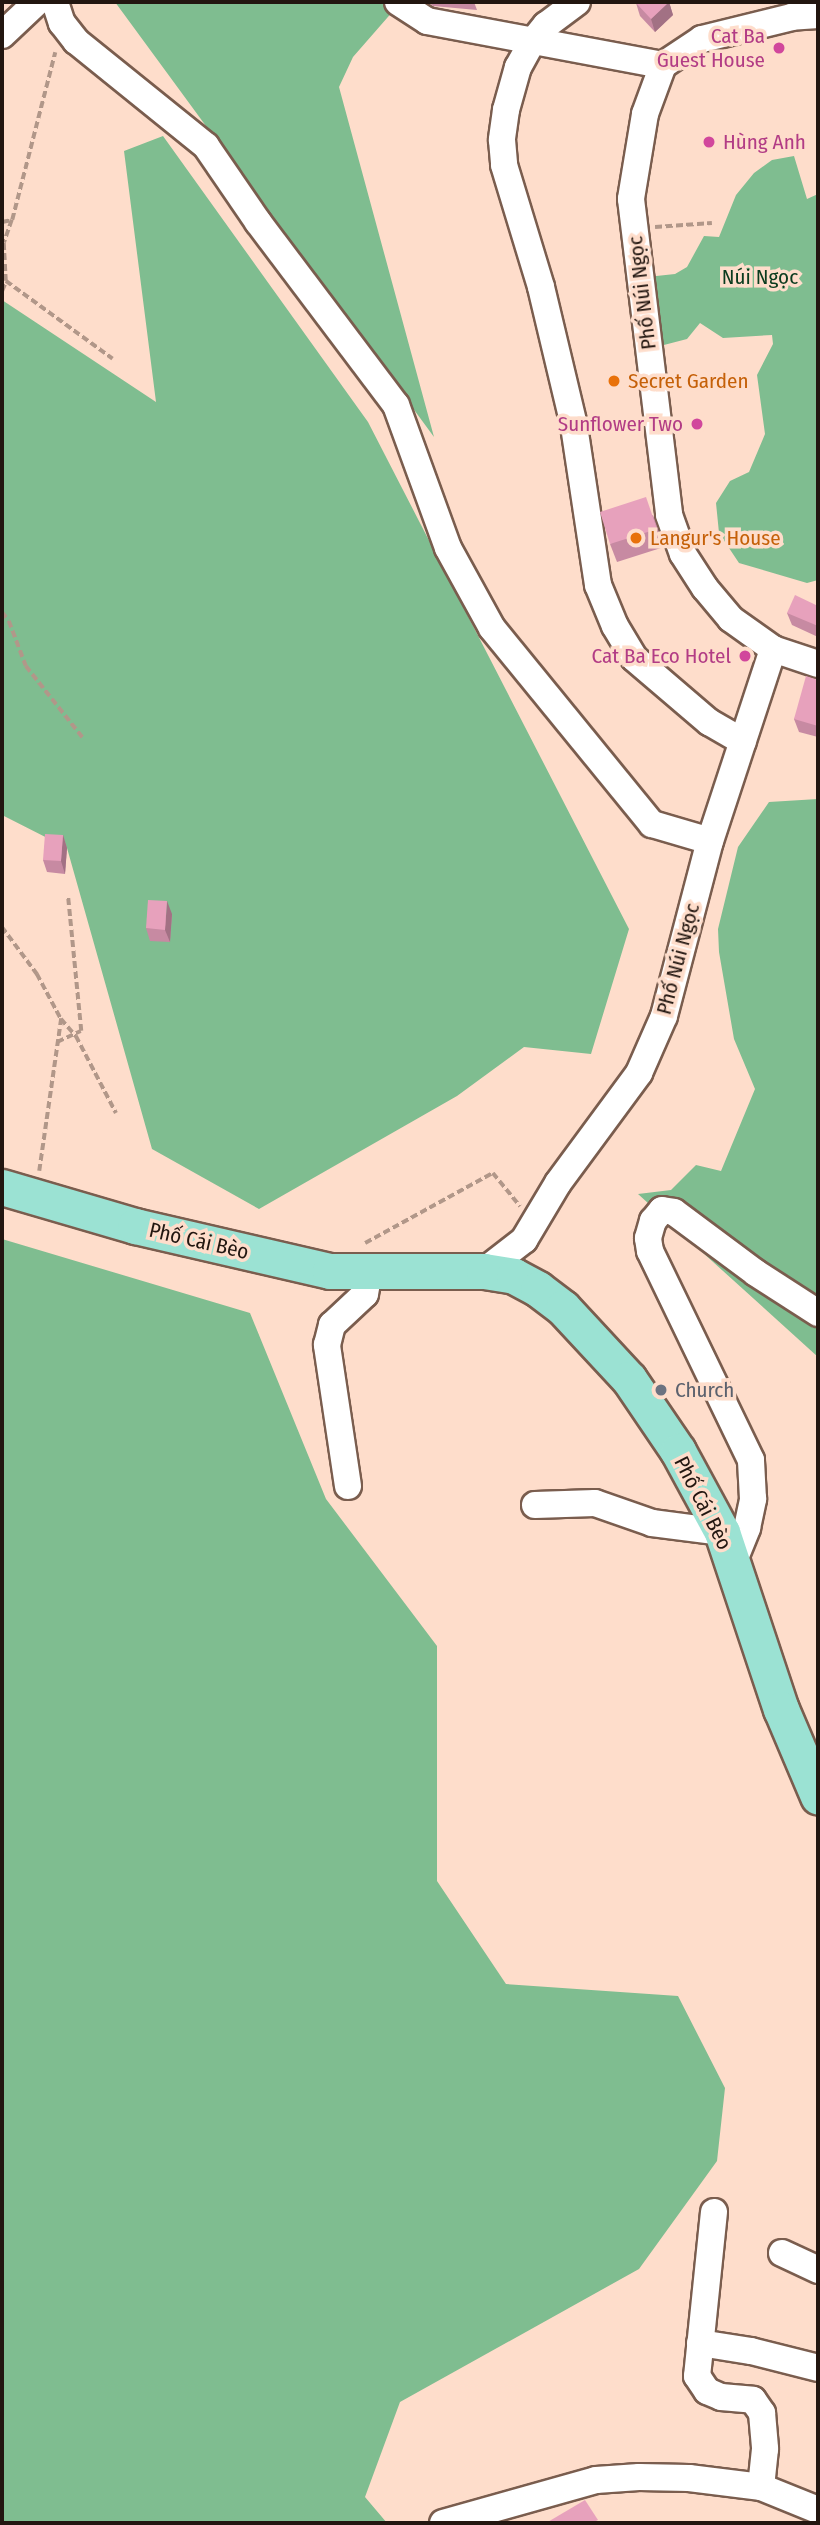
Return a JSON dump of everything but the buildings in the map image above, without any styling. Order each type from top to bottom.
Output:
[{"type":"main road","name":"Phố Cái Bèo","points":[[2,1187],[135,1226],[330,1271],[484,1271],[514,1276],[538,1289],[563,1308],[629,1380],[678,1451],[727,1547],[781,1709],[818,1796]]},
{"type":"street","points":[[2,35],[37,2]]},
{"type":"street","points":[[398,2],[427,21],[663,65],[702,39],[792,17],[818,15]]},
{"type":"street","points":[[577,2],[546,25],[531,42],[518,67],[506,110],[502,140],[504,165],[541,287],[574,426],[598,585],[615,626],[634,658],[709,722],[743,742]]},
{"type":"street","points":[[58,12],[76,41],[206,146],[257,222],[396,405],[448,548],[492,628],[652,824],[710,841]]},
{"type":"street","name":"Phố Núi Ngọc","points":[[663,65],[645,114],[631,200],[669,515],[683,554],[705,588],[731,619],[773,649],[818,663]]},
{"type":"street","name":"Phố Núi Ngọc","points":[[529,1232],[558,1183],[639,1073],[664,1016],[710,841],[773,649]]},
{"type":"street","points":[[535,1505],[595,1503],[727,1547],[747,1528],[752,1499],[751,1461],[650,1251],[649,1232],[653,1221],[662,1210],[674,1212],[756,1273],[818,1312]]},
{"type":"street","points":[[484,1271],[529,1232]]},
{"type":"street","points":[[529,1232],[529,1269],[538,1289]]},
{"type":"street","points":[[348,1486],[327,1345],[332,1325],[365,1294],[369,1271]]},
{"type":"street","points":[[714,2212],[697,2376],[707,2391],[721,2397],[753,2400],[762,2413],[765,2449],[761,2487]]},
{"type":"street","points":[[782,2253],[818,2270]]},
{"type":"street","points":[[700,2343],[751,2351],[818,2368]]},
{"type":"street","points":[[443,2523],[596,2480],[689,2478],[761,2487],[818,2510]]},
{"type":"path","points":[[2,292],[6,281],[4,243],[57,45],[58,12]]},
{"type":"path","points":[[2,222],[12,220]]},
{"type":"path","points":[[635,229],[712,223]]},
{"type":"path","points":[[6,281],[113,359]]},
{"type":"path","points":[[2,612],[9,621],[26,666],[83,738]]},
{"type":"path","points":[[57,1042],[76,1036],[82,1025],[68,898]]},
{"type":"path","points":[[2,927],[37,974],[61,1019],[76,1036],[116,1113]]},
{"type":"path","points":[[36,1197],[61,1019]]},
{"type":"path","points":[[330,1271],[365,1243],[493,1173],[529,1232]]},
{"type":"green space","points":[[115,2],[401,2],[353,57],[339,87],[434,437]]},
{"type":"green space","points":[[163,136],[368,422],[629,929],[591,1054],[524,1047],[457,1096],[259,1209],[152,1149],[67,848],[2,815],[2,300],[156,402],[124,151]]},
{"type":"green space","name":"Núi Ngọc","points":[[794,156],[807,199],[818,194],[818,580],[807,583],[739,563],[719,533],[716,503],[730,481],[749,472],[765,434],[757,375],[773,344],[772,335],[723,338],[700,323],[687,339],[660,346],[647,277],[675,274],[687,267],[704,236],[719,237],[736,195],[754,173],[772,160]]},
{"type":"green space","points":[[818,799],[818,1357],[638,1194],[671,1190],[696,1165],[721,1171],[755,1089],[734,1039],[719,952],[718,929],[738,847],[769,802]]},
{"type":"green space","points":[[2,1239],[250,1313],[326,1499],[437,1646],[437,1881],[506,1984],[678,1996],[725,2088],[717,2161],[639,2269],[400,2402],[365,2497],[387,2523],[2,2523]]},
{"type":"place","name":"Cat Ba Guest House","points":[[779,48]]},
{"type":"place","name":"Hùng Anh","points":[[709,142]]},
{"type":"place","name":"Secret Garden","points":[[614,381]]},
{"type":"place","name":"Sunflower Two","points":[[697,424]]},
{"type":"place","name":"Langur's House","points":[[636,538]]},
{"type":"place","name":"Cat Ba Eco Hotel","points":[[745,656]]},
{"type":"place","name":"Church","points":[[661,1390]]}]
